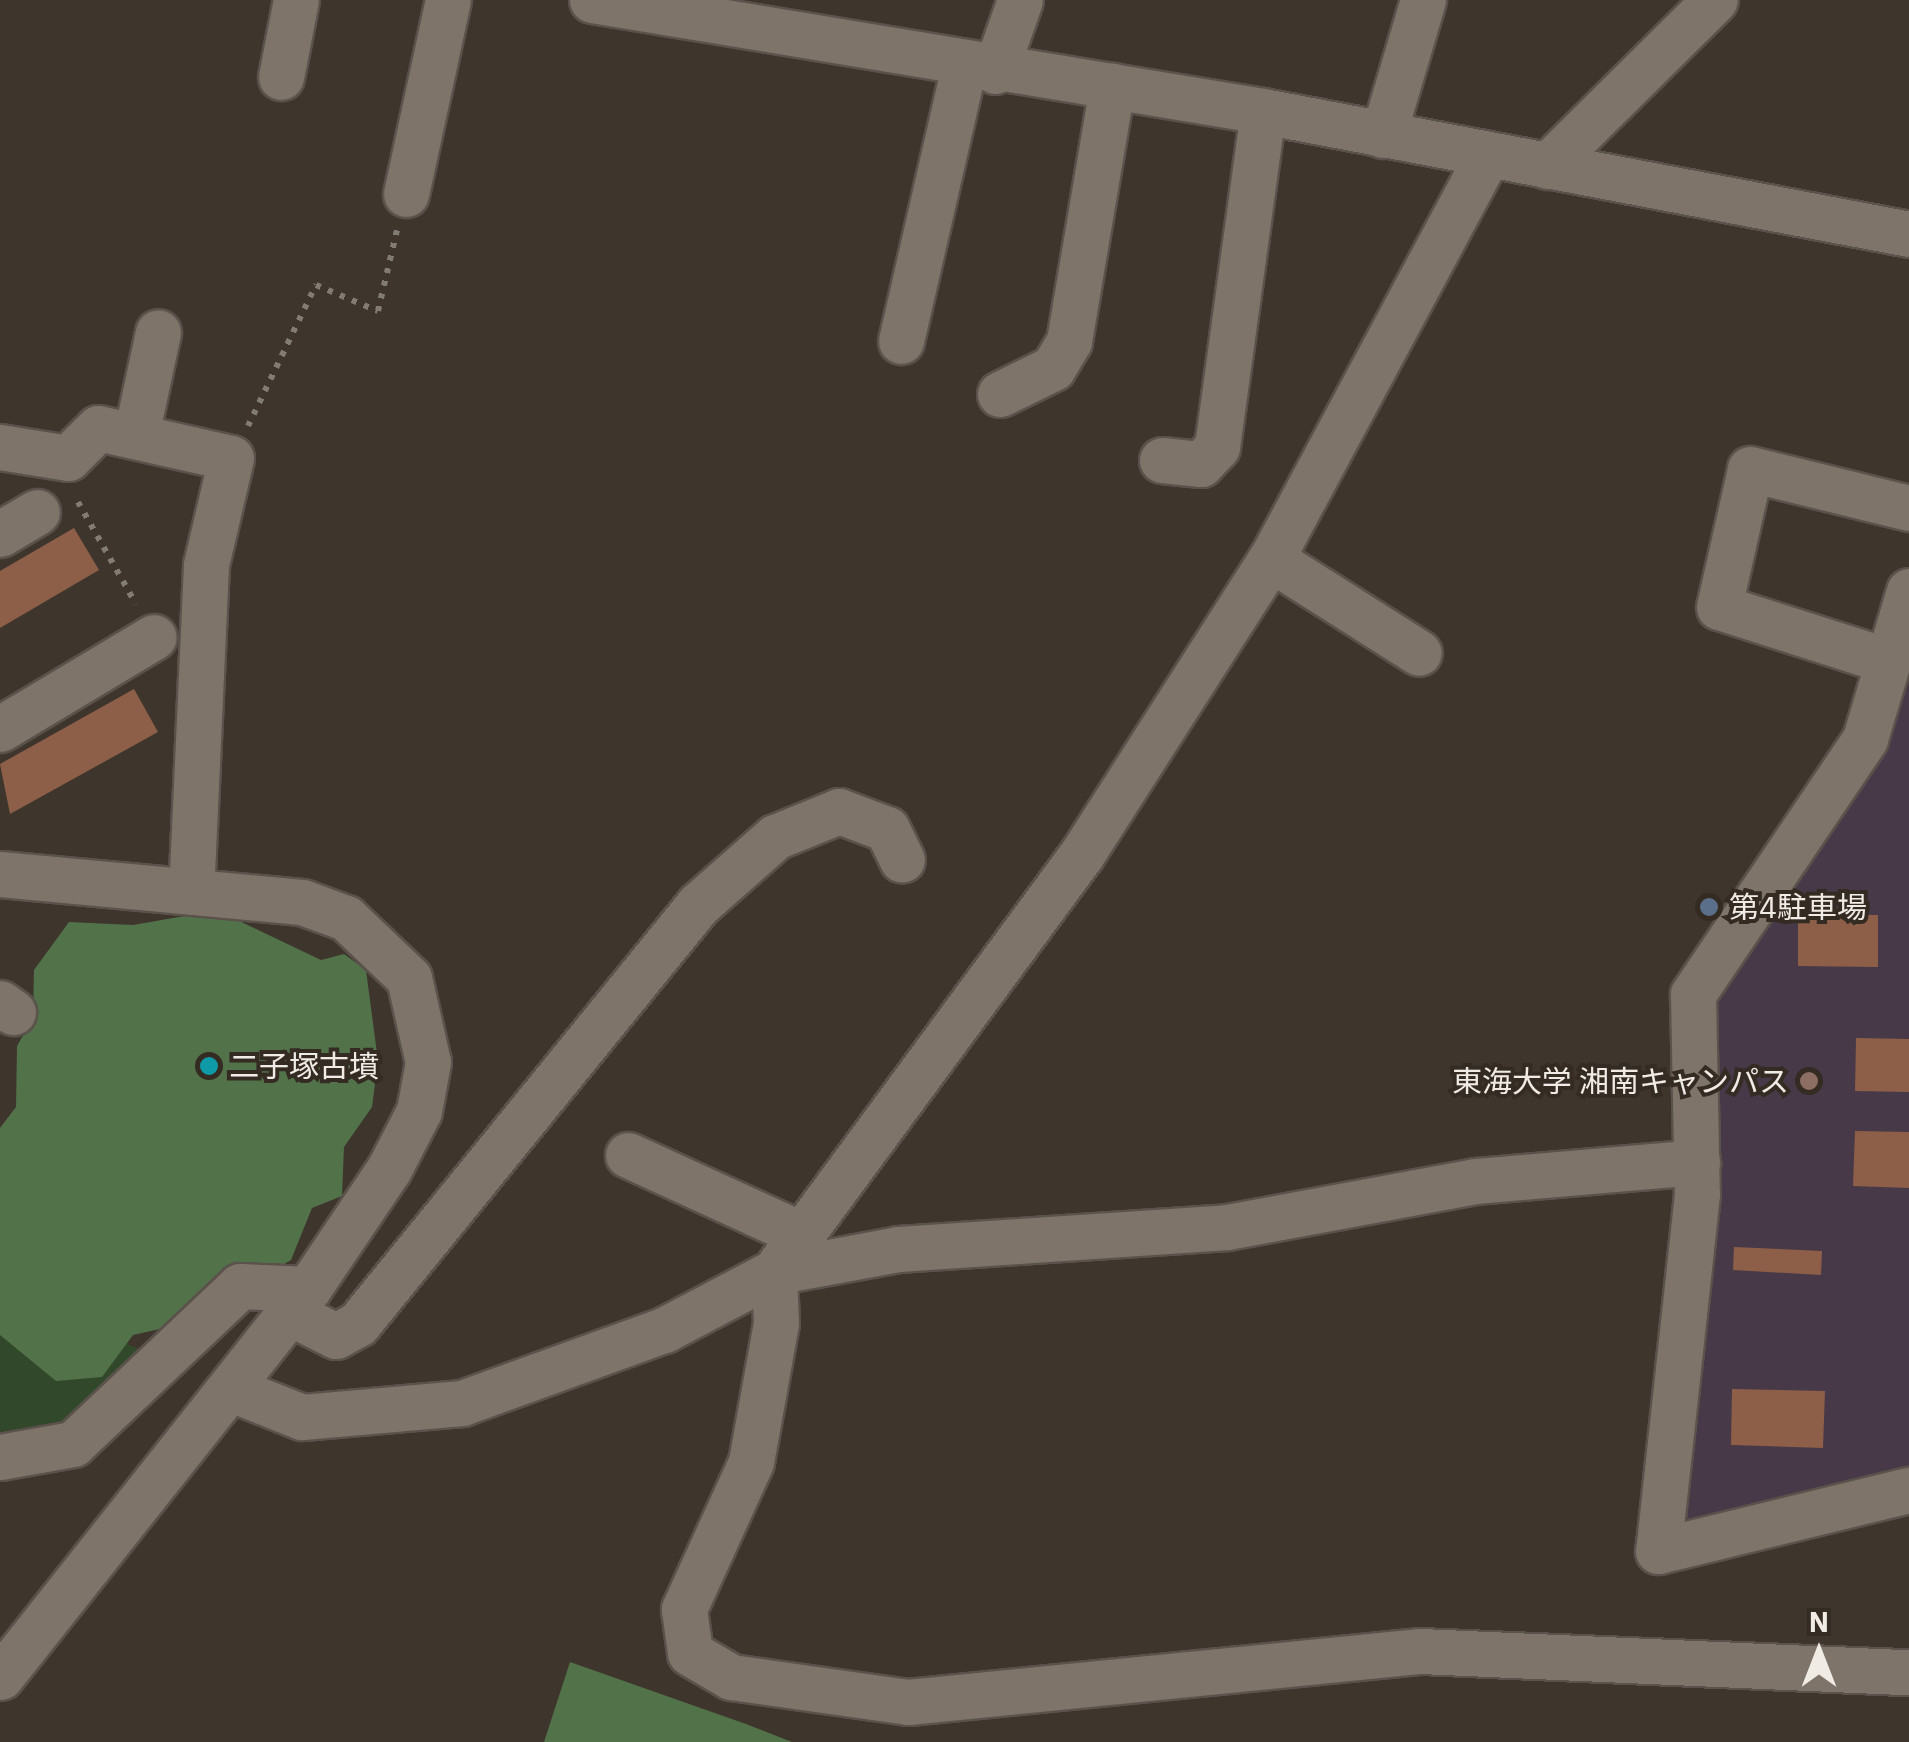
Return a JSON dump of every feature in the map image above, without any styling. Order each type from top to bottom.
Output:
[{"type":"street","points":[[281,77],[296,0]]},
{"type":"street","points":[[406,194],[448,0]]},
{"type":"street","points":[[900,341],[980,68],[1020,0]]},
{"type":"street","points":[[1383,135],[1423,0]]},
{"type":"street","points":[[1547,166],[1714,0]]},
{"type":"street","points":[[616,3],[980,68],[1262,111],[1487,158],[1909,234]]},
{"type":"street","points":[[1000,394],[1052,368],[1069,341],[1112,86]]},
{"type":"street","points":[[1162,460],[1201,464],[1218,446],[1262,111]]},
{"type":"street","points":[[1487,158],[1271,559],[1082,854],[798,1233],[774,1272],[776,1323],[750,1462],[684,1609],[690,1652],[719,1673],[784,1690],[908,1702],[1420,1652],[1909,1672]]},
{"type":"street","points":[[136,436],[158,332]]},
{"type":"street","points":[[0,447],[68,458],[98,428],[232,458],[206,565],[191,892]]},
{"type":"street","points":[[1888,661],[1719,607],[1750,469],[1909,508]]},
{"type":"street","points":[[1271,559],[1419,653]]},
{"type":"street","points":[[1909,592],[1865,739],[1693,994],[1697,1162],[1658,1551],[1909,1490]]},
{"type":"street","points":[[0,729],[154,637]]},
{"type":"street","points":[[0,1457],[73,1444],[240,1286],[299,1300],[336,1336],[358,1324],[698,905],[775,838],[839,811],[887,829],[902,860]]},
{"type":"street","points":[[0,874],[302,902],[346,918],[409,978],[424,1015],[419,1111],[299,1300],[234,1390],[0,1677]]},
{"type":"street","points":[[628,1155],[798,1233]]},
{"type":"street","points":[[234,1390],[302,1417],[462,1403],[664,1330],[774,1272],[898,1249],[1227,1226],[1476,1182],[1697,1162]]},
{"type":"path","points":[[232,458],[316,285],[378,311],[406,194]]},
{"type":"path","points":[[18,523],[72,493],[154,637]]},
{"type":"shaded area","name":"東海大学 湘南キャンパス","points":[[1909,644],[1909,1482],[1700,1534],[1667,1507],[1704,1011]]},
{"type":"green space","points":[[196,914],[233,918],[321,960],[344,954],[366,970],[378,1061],[372,1107],[344,1147],[342,1196],[312,1208],[291,1260],[186,1323],[133,1335],[102,1377],[56,1381],[0,1335],[0,1128],[16,1107],[17,1046],[33,1018],[34,970],[69,922],[133,925]]},
{"type":"green space","points":[[0,1296],[145,1351],[64,1421],[0,1432]]},
{"type":"green space","points":[[570,1662],[746,1724],[792,1742],[544,1742]]},
{"type":"building","points":[[74,528],[99,570],[0,628],[0,571]]},
{"type":"building","points":[[134,689],[158,732],[10,814],[0,764]]},
{"type":"building","points":[[1798,914],[1878,915],[1878,967],[1798,966]]},
{"type":"building","points":[[1856,1038],[1909,1039],[1909,1092],[1855,1091]]},
{"type":"building","points":[[1855,1131],[1909,1132],[1909,1188],[1853,1186]]},
{"type":"building","points":[[1734,1247],[1822,1251],[1821,1275],[1733,1270]]},
{"type":"building","points":[[1732,1389],[1825,1391],[1823,1448],[1731,1445]]},
{"type":"place","name":"第4駐車場","points":[[1709,907]]},
{"type":"place","name":"二子塚古墳","points":[[209,1066]]},
{"type":"place","name":"東海大学 湘南キャンパス","points":[[1809,1081]]}]
